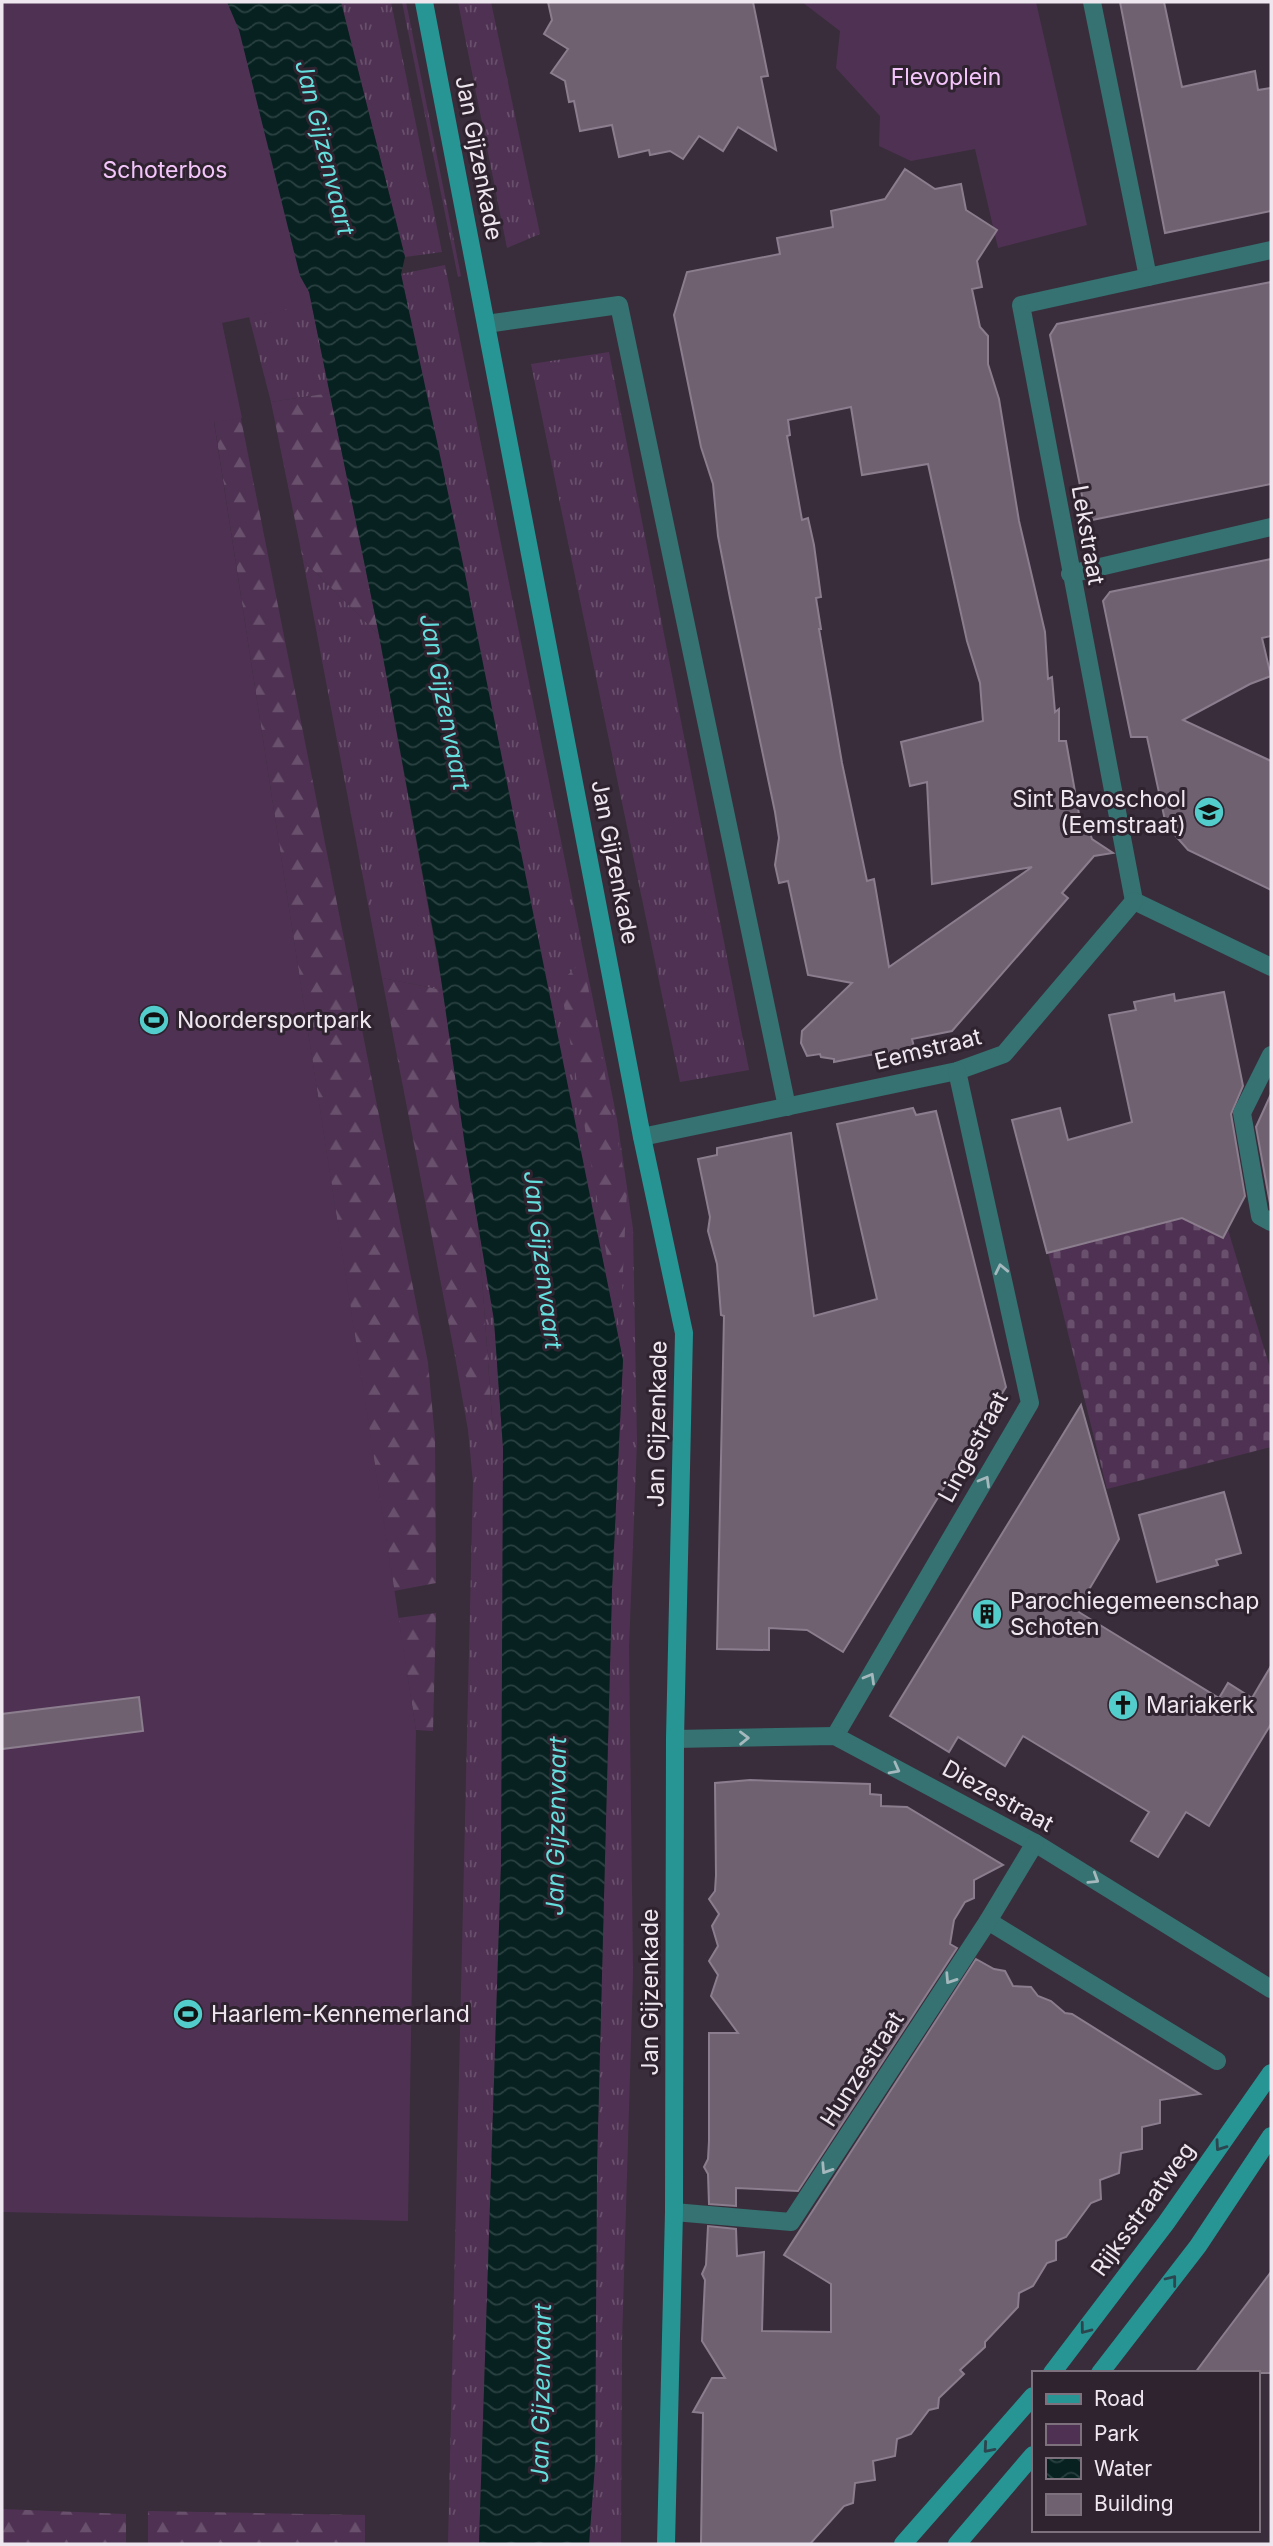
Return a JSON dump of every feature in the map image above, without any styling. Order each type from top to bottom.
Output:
[{"type":"street","name":"Jan Gijzenkade","points":[[424,2],[642,1137],[684,1333],[675,1739],[674,2212],[667,2544]]},
{"type":"street","points":[[1092,2],[1148,277],[1271,250]]},
{"type":"street","name":"Lekstraat","points":[[1134,901],[1069,573],[1021,305],[1148,277]]},
{"type":"street","points":[[486,324],[619,304],[787,1107]]},
{"type":"street","points":[[1069,573],[1271,527]]},
{"type":"street","points":[[1134,901],[1271,967]]},
{"type":"street","name":"Eemstraat","points":[[642,1137],[957,1071],[1004,1054],[1134,901]]},
{"type":"street","points":[[1271,1055],[1242,1114],[1260,1216],[1271,1222]]},
{"type":"street","name":"Lingestraat","points":[[835,1736],[1030,1403],[957,1071]]},
{"type":"street","name":"Diezestraat","points":[[675,1739],[835,1736],[1035,1843],[1271,1989]]},
{"type":"street","name":"Hunzestraat","points":[[674,2212],[791,2222],[988,1922],[1035,1843]]},
{"type":"street","points":[[988,1922],[1217,2061]]},
{"type":"street","name":"Rijksstraatweg","points":[[1054,2371],[1166,2223],[1271,2073]]},
{"type":"street","points":[[1102,2371],[1198,2246],[1271,2136]]},
{"type":"street","points":[[904,2544],[1032,2397]]},
{"type":"street","points":[[957,2544],[1032,2456]]},
{"type":"green space","name":"Noordersportpark","points":[[2,2],[284,2],[360,294],[222,323],[242,418],[214,422],[416,1730],[408,2221],[2,2212]]},
{"type":"green space","points":[[341,2],[391,2],[442,252],[405,257]]},
{"type":"green space","points":[[402,2],[406,2],[461,276],[458,277]]},
{"type":"green space","points":[[458,2],[491,2],[540,234],[507,248]]},
{"type":"green space","name":"Flevoplein","points":[[802,2],[1036,2],[1087,225],[998,248],[975,149],[911,161],[879,146],[880,116],[836,68],[840,31]]},
{"type":"green space","points":[[445,265],[617,1119],[633,1229],[637,1441],[629,1647],[633,1973],[622,2342],[621,2544],[589,2544],[595,2464],[597,2166],[612,1589],[623,1360],[401,274]]},
{"type":"green space","points":[[309,292],[330,393],[271,402],[246,305]]},
{"type":"green space","points":[[222,323],[428,1363],[435,1438],[436,1583],[394,1591],[214,421],[2,369]]},
{"type":"green space","points":[[609,352],[749,1070],[680,1082],[531,364]]},
{"type":"green space","points":[[330,393],[379,635],[303,560],[271,402]]},
{"type":"green space","points":[[303,560],[379,635],[443,990],[382,978]]},
{"type":"green space","points":[[583,961],[627,1189],[620,1333],[560,982]]},
{"type":"green space","points":[[382,978],[443,990],[478,1223],[493,1432],[454,1351]]},
{"type":"green space","points":[[1188,1202],[1225,1220],[1271,1371],[1271,1447],[1107,1489],[1044,1237]]},
{"type":"green space","points":[[478,1223],[494,1320],[503,1448],[505,1600],[501,1865],[479,2544],[448,2544],[473,1482],[468,1430],[454,1351],[493,1430]]},
{"type":"green space","points":[[436,1613],[433,1731],[416,1730],[398,1618]]},
{"type":"green space","points":[[2,2509],[126,2514],[126,2544],[2,2544]]},
{"type":"green space","points":[[148,2511],[365,2515],[365,2544],[148,2544]]},
{"type":"water","name":"Jan Gijzenvaart","points":[[227,2],[341,2],[405,257],[401,274],[459,544],[623,1360],[612,1589],[597,2166],[595,2464],[589,2544],[479,2544],[501,1865],[503,1448],[494,1320],[466,1153],[438,958],[379,635],[309,292],[300,276],[239,30]]},
{"type":"building","points":[[548,2],[753,2],[768,76],[761,77],[776,150],[738,127],[723,151],[699,136],[683,159],[670,151],[650,155],[649,150],[619,157],[612,125],[580,131],[574,101],[569,102],[565,81],[551,73],[568,49],[544,34],[552,20]]},
{"type":"building","points":[[1120,2],[1164,2],[1182,87],[1255,71],[1258,90],[1271,88],[1271,211],[1165,233]]},
{"type":"building","points":[[905,169],[935,189],[961,184],[966,210],[997,230],[977,261],[982,287],[972,289],[980,327],[988,336],[988,364],[999,399],[1019,521],[1045,632],[1048,679],[1052,677],[1055,712],[1059,709],[1059,741],[1066,741],[1082,831],[1088,827],[1092,839],[1113,853],[1094,856],[1062,893],[1068,898],[952,1031],[912,1039],[914,1047],[878,1060],[875,1054],[834,1062],[834,1059],[821,1057],[820,1054],[807,1056],[801,1043],[802,1031],[852,983],[808,975],[788,881],[779,883],[775,865],[779,838],[775,812],[718,536],[713,484],[701,447],[674,315],[687,272],[780,254],[777,238],[833,227],[831,211],[885,199]],"holes":[[[851,407],[862,475],[928,464],[967,641],[980,683],[983,721],[901,742],[910,786],[927,782],[932,884],[1032,867],[889,967],[874,879],[867,881],[842,763],[819,629],[816,598],[821,597],[814,545],[808,518],[802,520],[787,436],[790,435],[788,420]]]},
{"type":"building","points":[[1271,282],[1271,484],[1087,521],[1050,335],[1057,324]]},
{"type":"building","points":[[1271,559],[1271,636],[1262,638],[1271,676],[1250,684],[1183,720],[1271,761],[1271,890],[1188,850],[1166,825],[1147,737],[1131,737],[1103,601],[1110,592]]},
{"type":"building","points":[[1224,992],[1243,1086],[1231,1114],[1245,1196],[1223,1238],[1182,1218],[1047,1253],[1012,1120],[1060,1108],[1068,1140],[1132,1122],[1109,1015],[1136,1010],[1134,1002],[1174,994],[1175,1001]]},
{"type":"building","points":[[1271,1094],[1271,1209],[1256,1127]]},
{"type":"building","points":[[913,1108],[916,1115],[936,1111],[1006,1387],[843,1652],[807,1630],[769,1628],[769,1650],[717,1649],[724,1316],[721,1315],[717,1264],[708,1231],[710,1217],[698,1159],[717,1155],[717,1148],[791,1133],[814,1316],[877,1299],[837,1124]]},
{"type":"building","name":"Mariakerk","points":[[1081,1405],[1119,1539],[1081,1603],[1069,1606],[1219,1698],[1228,1683],[1252,1698],[1271,1666],[1271,1724],[1209,1826],[1186,1812],[1158,1857],[1131,1841],[1149,1812],[1023,1736],[1005,1766],[958,1737],[949,1752],[890,1716]]},
{"type":"building","points":[[1224,1492],[1241,1553],[1216,1560],[1218,1565],[1157,1582],[1139,1515]]},
{"type":"building","points":[[139,1697],[143,1731],[2,1749],[2,1714]]},
{"type":"building","points":[[750,1780],[870,1784],[870,1794],[881,1795],[881,1806],[907,1807],[1003,1865],[974,1880],[974,1898],[965,1902],[954,1920],[950,1944],[957,1948],[798,2191],[736,2188],[736,2206],[709,2204],[708,2174],[704,2167],[708,2159],[709,2141],[709,2033],[738,2033],[711,1996],[718,1975],[709,1961],[718,1946],[712,1926],[719,1914],[709,1899],[715,1891],[716,1875],[715,1783]]},
{"type":"building","points":[[976,1959],[994,1969],[1005,1971],[1013,1986],[1031,1987],[1038,1996],[1051,2001],[1065,2013],[1072,2014],[1200,2094],[1160,2100],[1160,2123],[1142,2127],[1142,2149],[1121,2153],[1119,2173],[1100,2180],[1101,2199],[1091,2203],[1066,2237],[1056,2241],[1056,2260],[1047,2263],[1033,2286],[1019,2293],[1018,2307],[985,2342],[985,2347],[960,2370],[964,2374],[939,2398],[938,2408],[929,2410],[911,2434],[897,2439],[895,2456],[873,2461],[875,2480],[855,2483],[853,2503],[844,2506],[810,2544],[701,2544],[703,2413],[693,2412],[712,2378],[725,2378],[702,2341],[705,2280],[702,2274],[706,2265],[708,2226],[736,2229],[737,2256],[764,2252],[762,2331],[831,2332],[831,2284],[784,2255]]},
{"type":"building","points":[[1271,2272],[1271,2373],[1196,2371]]},
{"type":"place","name":"Sint Bavoschool (Eemstraat)","points":[[1209,812]]},
{"type":"place","name":"Noordersportpark","points":[[154,1020]]},
{"type":"place","name":"Parochiegemeenschap Schoten","points":[[987,1614]]},
{"type":"place","name":"Mariakerk","points":[[1123,1705]]},
{"type":"place","name":"Haarlem-Kennemerland","points":[[188,2014]]},
{"type":"park label","name":"Schoterbos","points":[[165,170]]}]
